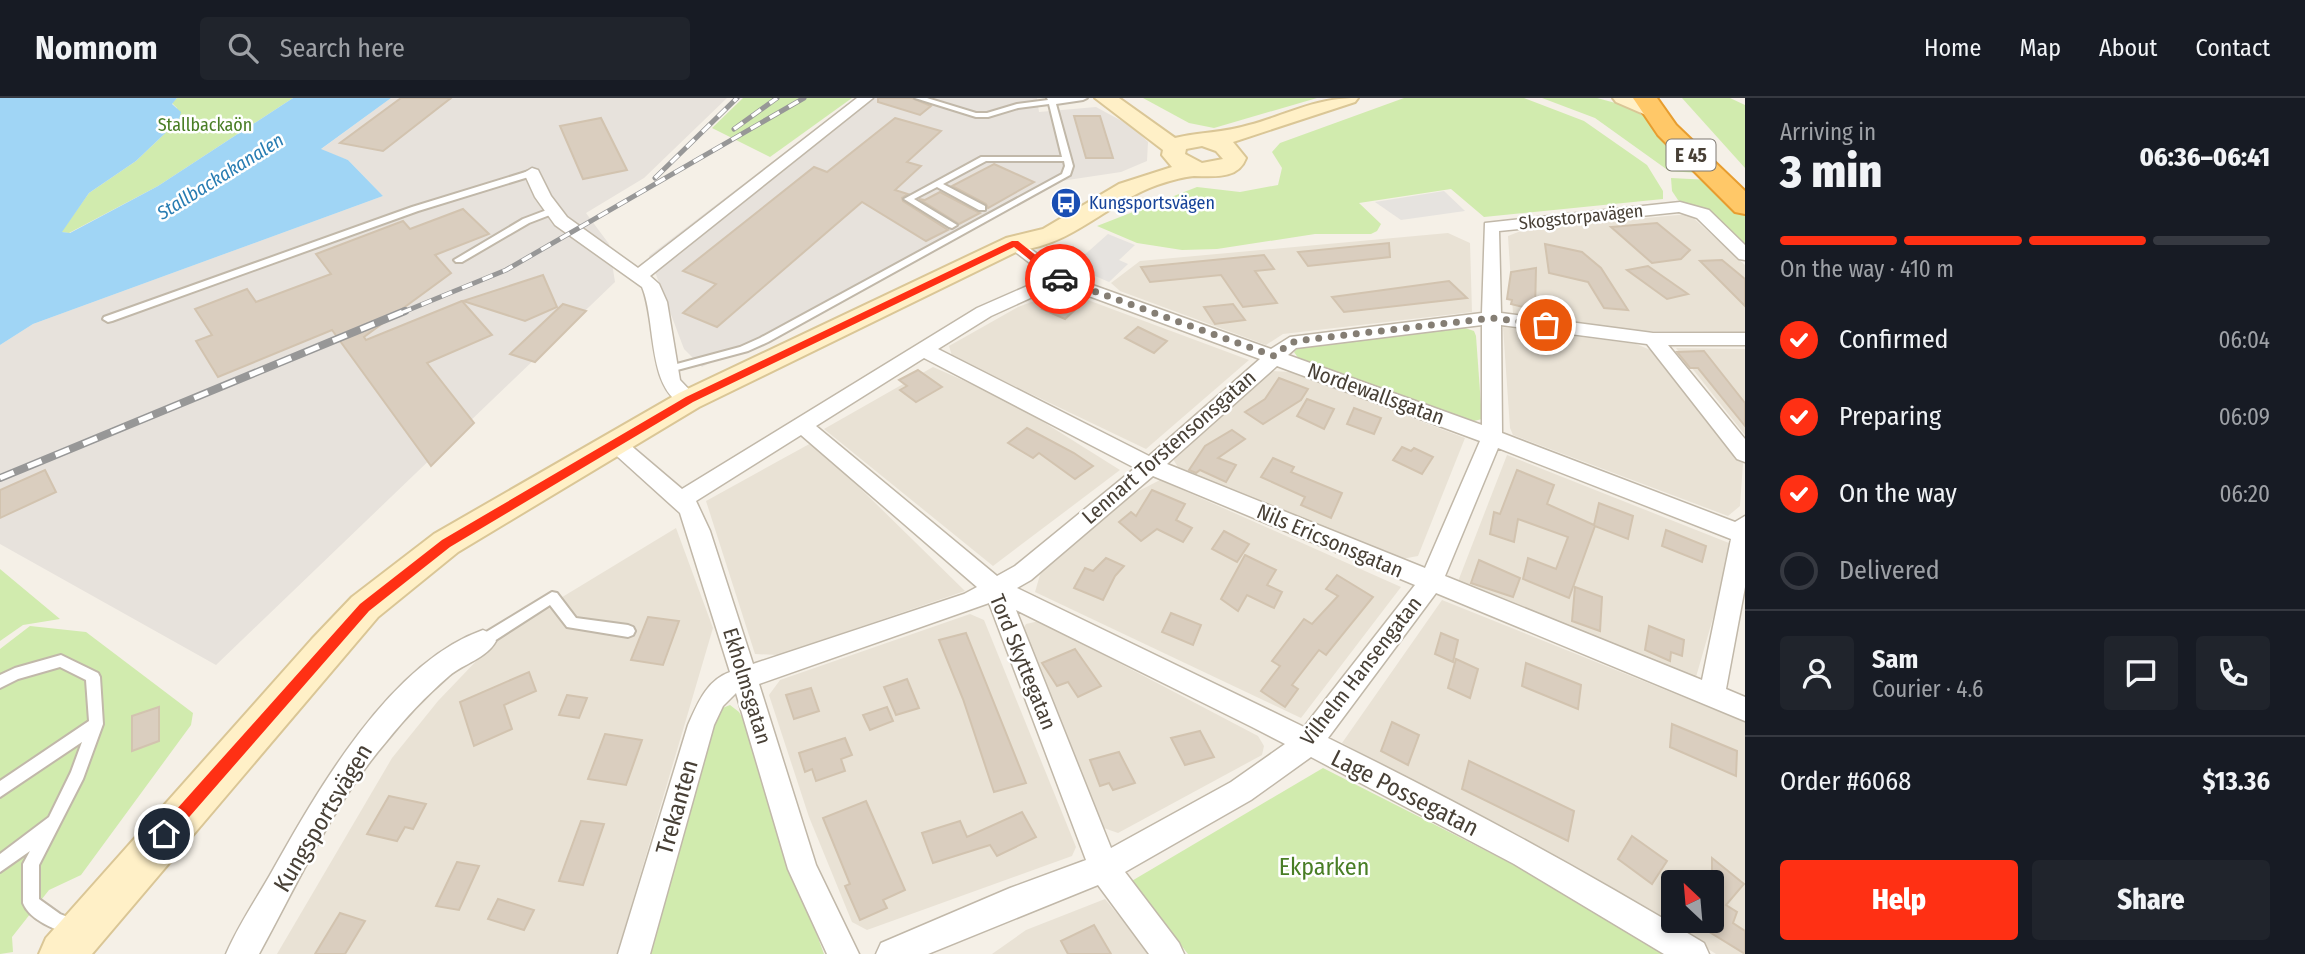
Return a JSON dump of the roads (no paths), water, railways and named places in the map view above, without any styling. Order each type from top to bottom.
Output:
[{"type":"highway","name":"E 45","points":[[1657,102],[1745,178]]},
{"type":"highway","name":"E 45","points":[[1657,102],[1703,168],[1745,206]]},
{"type":"street","points":[[640,275],[866,98]]},
{"type":"street","points":[[1105,98],[1173,151],[1181,163],[1197,169]]},
{"type":"street","points":[[1123,98],[1165,125],[1233,153]]},
{"type":"street","points":[[1015,243],[1021,235],[1039,225],[1155,168],[1182,141],[1234,137],[1321,110],[1348,98]]},
{"type":"street","points":[[1623,98],[1657,102]]},
{"type":"street","points":[[1233,153],[1321,110]]},
{"type":"street","points":[[71,942],[365,607],[446,544],[689,400],[1015,243],[1032,243],[1132,187],[1197,169],[1226,168],[1234,161],[1233,153]]},
{"type":"street","points":[[532,173],[552,211],[575,232],[640,275],[650,285],[659,302],[666,370],[670,382],[689,400]]},
{"type":"street","name":"Skogstorpavägen","points":[[1492,318],[1491,227],[1679,207],[1703,214],[1745,255]]},
{"type":"street","name":"Nordewallsgatan","points":[[1015,243],[1059,279],[1744,531]]},
{"type":"street","points":[[681,500],[984,312],[1059,279]]},
{"type":"street","name":"Lennart Torstensonsgatan","points":[[744,678],[972,601],[1023,573],[1290,343],[1492,318],[1653,339],[1745,339]]},
{"type":"street","name":"Vilhelm Hansengatan","points":[[892,954],[1010,903],[1104,868],[1241,791],[1308,743],[1430,583],[1492,437],[1492,318]]},
{"type":"street","points":[[1653,339],[1745,454]]},
{"type":"street","name":"Nils Ericsonsgatan","points":[[925,350],[1150,466],[1430,583],[1745,709]]},
{"type":"street","name":"Tord Skyttegatan","points":[[803,426],[996,589],[1104,868],[1168,954]]},
{"type":"street","name":"Ekholmsgatan","points":[[615,443],[689,508],[699,531],[803,869],[843,954]]},
{"type":"street","points":[[1712,696],[1744,531]]},
{"type":"street","name":"Lage Possegatan","points":[[996,589],[1308,743],[1592,890],[1693,954]]},
{"type":"street","name":"Kungsportsvägen","points":[[243,954],[360,750],[439,667],[483,641]]},
{"type":"street","name":"Trekanten","points":[[634,954],[701,725],[714,698],[728,684],[744,678]]},
{"type":"lane","points":[[919,98],[976,115],[1051,100],[1083,98]]},
{"type":"lane","points":[[666,370],[744,349],[764,340],[1069,172],[1051,100]]},
{"type":"lane","points":[[952,225],[908,199],[985,159],[1067,159]]},
{"type":"lane","points":[[107,319],[415,209],[532,173]]},
{"type":"lane","points":[[937,184],[982,208]]},
{"type":"lane","points":[[459,260],[526,221],[552,211]]},
{"type":"lane","points":[[483,641],[552,597],[572,623],[628,631]]},
{"type":"lane","points":[[0,682],[15,674],[61,661],[93,677],[96,723],[78,774],[31,864],[31,903],[54,920],[71,942]]},
{"type":"lane","points":[[0,790],[96,723]]},
{"type":"lane","points":[[0,864],[54,822]]},
{"type":"water","name":"Stallbackakanalen","points":[[0,98],[177,98],[172,104],[181,112],[179,120],[136,161],[89,193],[62,232],[70,233],[158,186],[293,98],[391,98],[321,149],[348,160],[383,196],[33,324],[0,345]]},
{"type":"railway","points":[[655,178],[737,98]]},
{"type":"railway","points":[[734,129],[777,98]]},
{"type":"railway","points":[[401,313],[506,270],[804,98]]},
{"type":"railway","points":[[0,478],[405,311]]},
{"type":"place","name":"Kungsportsvägen","points":[[1066,203]]},
{"type":"park label","name":"Stallbackaön","points":[[205,125]]},
{"type":"park label","name":"Ekparken","points":[[1324,867]]}]
